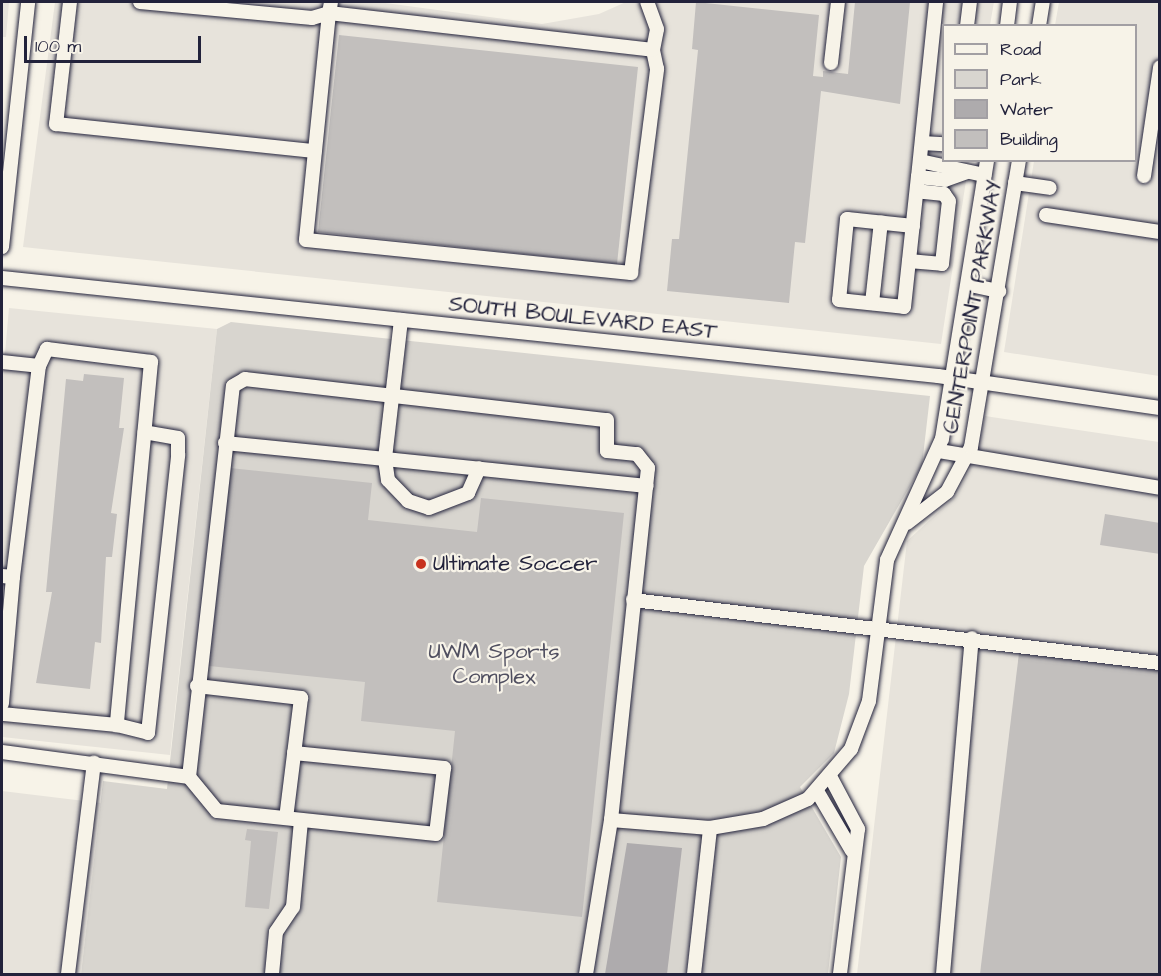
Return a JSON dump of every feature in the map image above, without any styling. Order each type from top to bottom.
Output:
[{"type":"street","points":[[2,247],[28,2]]},
{"type":"street","points":[[70,2],[56,124],[315,151]]},
{"type":"street","points":[[140,2],[312,18],[330,7],[653,50]]},
{"type":"street","points":[[330,7],[306,240],[631,273],[657,69],[653,50],[657,29],[647,2]]},
{"type":"street","points":[[831,63],[838,2]]},
{"type":"street","points":[[913,225],[848,219],[839,300],[904,307],[913,225],[917,184],[922,143],[936,2]]},
{"type":"street","points":[[967,24],[970,2]]},
{"type":"street","points":[[1007,24],[1010,2]]},
{"type":"street","points":[[1039,24],[1043,2]]},
{"type":"street","points":[[1144,176],[1160,67]]},
{"type":"street","points":[[922,143],[942,144]]},
{"type":"street","points":[[920,161],[956,164],[967,172]]},
{"type":"street","points":[[917,184],[945,180],[986,168]]},
{"type":"street","name":"CENTERPOINT PARKWAY","points":[[611,820],[710,828],[763,819],[817,791],[831,778],[866,715],[887,560],[907,523],[939,451],[955,378],[986,168]]},
{"type":"street","points":[[1017,169],[1050,188]]},
{"type":"street","name":"CENTERPOINT PARKWAY","points":[[907,523],[947,492],[967,459],[999,291],[1017,169]]},
{"type":"street","points":[[909,261],[942,264],[949,201],[944,194],[917,184]]},
{"type":"street","points":[[1046,214],[1160,232]]},
{"type":"street","points":[[872,303],[881,222]]},
{"type":"street","name":"SOUTH BOULEVARD EAST","points":[[2,278],[983,381],[1160,408]]},
{"type":"street","points":[[970,285],[999,291]]},
{"type":"street","points":[[400,320],[385,459],[388,480],[408,501],[429,508],[468,493],[479,468]]},
{"type":"street","points":[[2,704],[8,577],[39,366],[47,349],[151,362],[117,725]]},
{"type":"street","points":[[2,362],[39,366]]},
{"type":"street","points":[[189,777],[197,686],[231,393],[245,379],[599,416],[609,426],[607,451],[645,460],[647,486],[611,820],[586,975]]},
{"type":"street","points":[[2,714],[117,725],[148,733],[178,438],[145,432]]},
{"type":"street","points":[[225,443],[647,486]]},
{"type":"street","name":"CENTERPOINT PARKWAY","points":[[939,451],[967,459]]},
{"type":"street","points":[[967,459],[1160,488]]},
{"type":"street","points":[[633,600],[879,626],[1160,663]]},
{"type":"street","points":[[943,975],[972,638]]},
{"type":"street","points":[[197,686],[301,698],[286,818]]},
{"type":"street","points":[[2,752],[189,777],[217,811],[436,834],[444,768],[294,753]]},
{"type":"street","points":[[68,975],[94,763]]},
{"type":"street","points":[[831,778],[857,824],[852,851],[840,975]]},
{"type":"street","points":[[817,791],[852,851]]},
{"type":"street","points":[[272,975],[276,932],[293,907],[301,820]]},
{"type":"street","points":[[694,975],[710,828]]},
{"type":"shaded area","points":[[2,2],[9,2],[6,37],[2,37]]},
{"type":"shaded area","points":[[55,2],[378,2],[542,24],[599,14],[626,2],[994,2],[990,24],[942,24],[942,162],[969,162],[941,344],[23,247]]},
{"type":"shaded area","points":[[1059,2],[1159,2],[1159,376],[1004,352],[1034,162],[1137,162],[1137,24],[1055,24]]},
{"type":"shaded area","points":[[9,308],[217,329],[170,755],[2,737],[2,388]]},
{"type":"shaded area","points":[[985,416],[1159,442],[1159,974],[857,974],[907,541],[957,495],[976,457]]},
{"type":"shaded area","points":[[2,791],[101,803],[81,974],[2,974]]},
{"type":"green space","name":"UWM Sports Complex","points":[[231,322],[930,396],[922,465],[864,566],[849,694],[834,753],[800,787],[841,857],[828,974],[81,974],[103,781],[167,789],[217,329]]},
{"type":"water","points":[[627,843],[682,848],[667,974],[605,974]]},
{"type":"building","points":[[696,2],[819,15],[813,76],[823,77],[823,71],[848,74],[855,2],[910,2],[900,104],[821,91],[805,243],[795,242],[789,303],[667,291],[672,239],[679,239],[698,50],[692,49]]},
{"type":"building","points":[[339,35],[638,67],[617,264],[318,232]]},
{"type":"building","points":[[84,374],[124,378],[119,428],[124,428],[111,513],[117,514],[112,557],[106,557],[101,643],[95,642],[90,689],[36,683],[52,592],[46,592],[66,379],[83,381]]},
{"type":"building","name":"Ultimate Soccer","points":[[230,468],[372,483],[368,520],[477,532],[481,498],[624,513],[582,917],[437,902],[455,731],[361,721],[365,682],[209,666]]},
{"type":"building","points":[[1105,514],[1160,523],[1160,554],[1100,545]]},
{"type":"building","points":[[1019,653],[1160,670],[1160,974],[980,974]]},
{"type":"building","points":[[247,829],[278,832],[269,909],[245,907],[251,841],[245,840]]},
{"type":"place","name":"Ultimate Soccer","points":[[421,564]]}]
